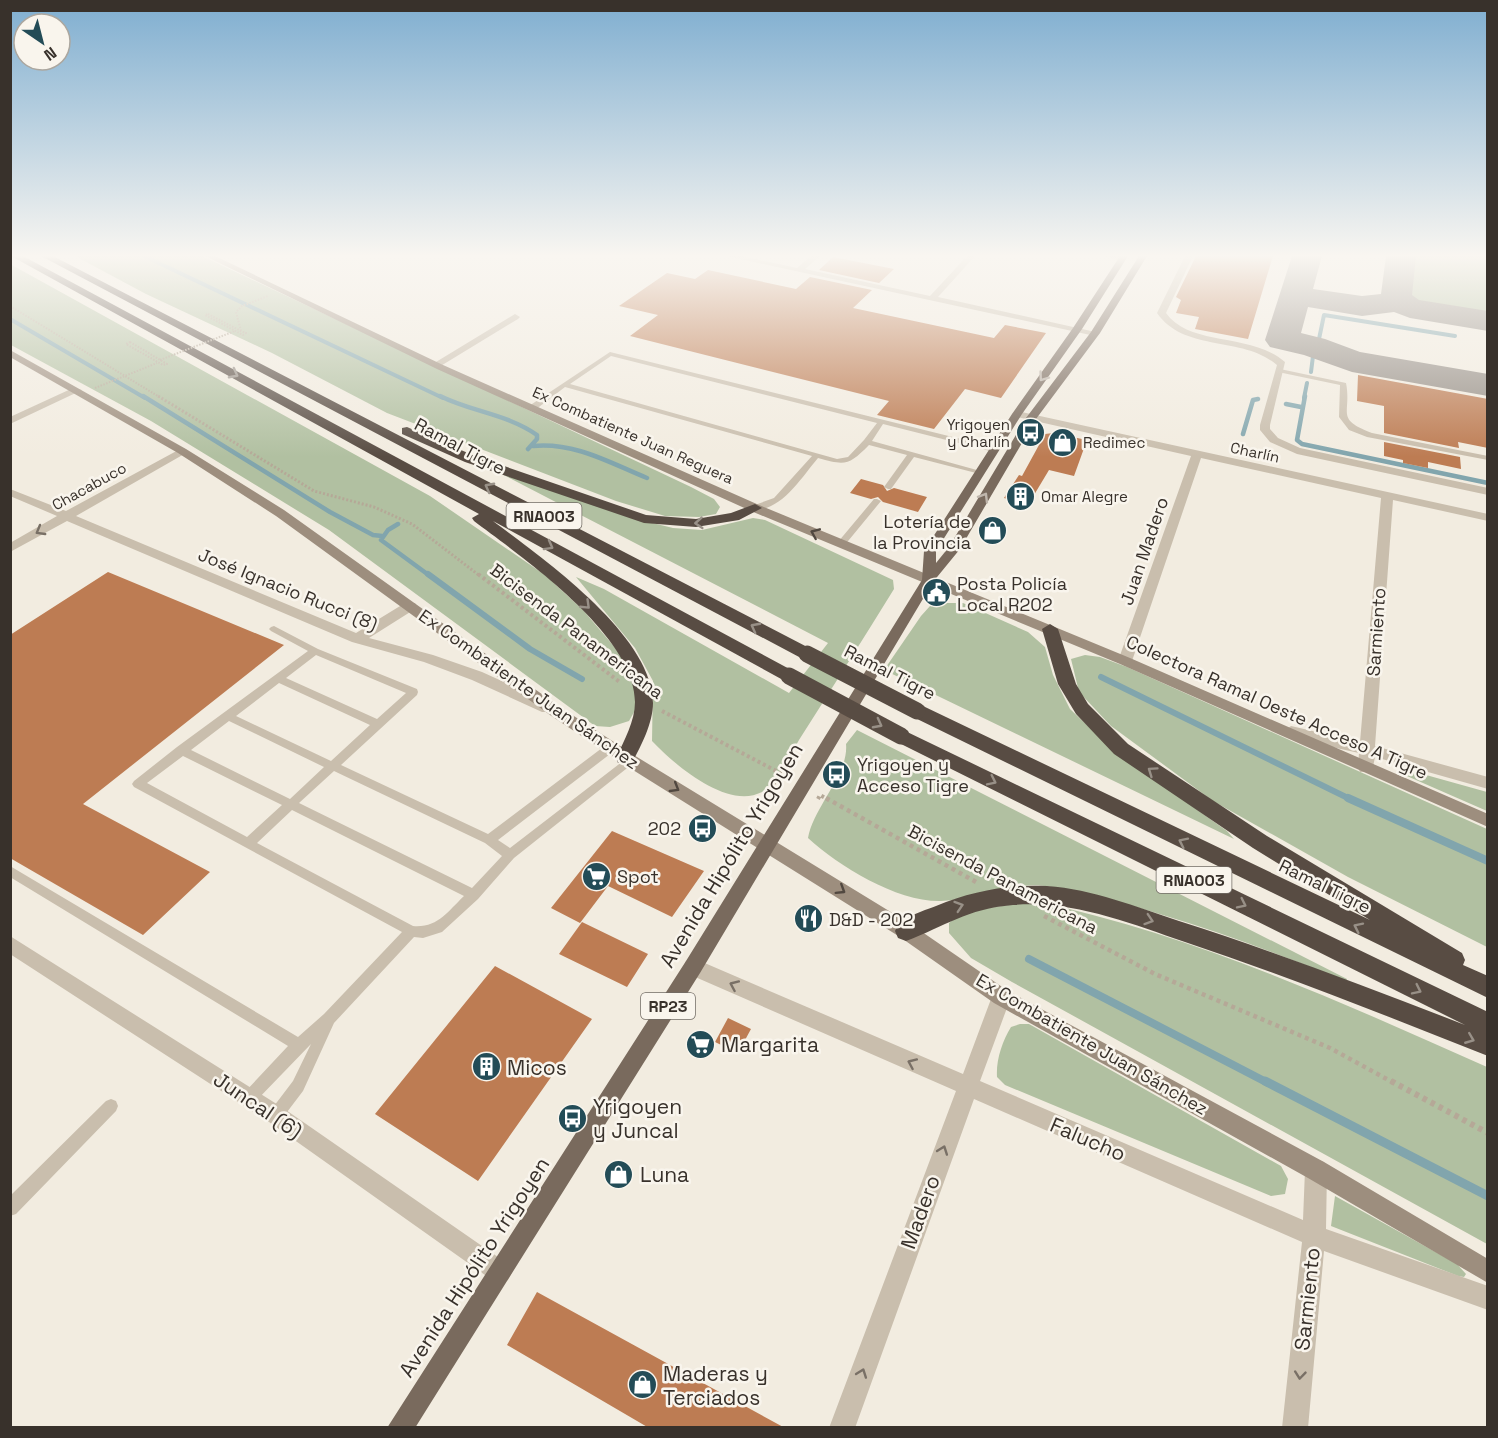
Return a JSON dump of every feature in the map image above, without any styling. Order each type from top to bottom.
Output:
[{"type":"highway","name":"RNA003","points":[[139,323],[902,736],[1488,1024]]},
{"type":"highway","name":"RNA003","points":[[175,323],[281,378]]},
{"type":"highway","points":[[281,378],[342,401],[470,459],[636,516],[661,522],[696,524],[734,517],[756,508]]},
{"type":"highway","name":"Ramal Tigre","points":[[281,378],[916,711],[1190,846],[1488,988]]},
{"type":"highway","points":[[406,468],[540,563],[593,611],[629,658],[642,684],[644,701],[628,760]]},
{"type":"highway","points":[[1050,629],[1067,684],[1082,709],[1121,749],[1260,842],[1430,947],[1488,978]]},
{"type":"highway","points":[[906,931],[959,905],[1005,896],[1052,895],[1141,918],[1288,967],[1488,1045]]},
{"type":"main road","name":"Avenida Hipólito Yrigoyen","points":[[928,580],[930,551],[1017,414],[1081,323]]},
{"type":"main road","name":"Avenida Hipólito Yrigoyen","points":[[400,1428],[693,967],[766,843],[928,580],[954,549],[1031,418],[1101,323]]},
{"type":"street","name":"Ex Combatiente Juan Reguera","points":[[349,323],[436,365],[756,508],[1050,629]]},
{"type":"street","points":[[436,365],[504,323]]},
{"type":"street","points":[[1050,323],[1095,333]]},
{"type":"street","points":[[1169,323],[1186,332],[1264,351],[1282,364],[1265,430],[1285,446],[1488,492]]},
{"type":"street","name":"Ex Combatiente Juan Sánchez","points":[[10,353],[182,452],[280,513],[610,748],[906,931],[1001,997],[1316,1170],[1488,1272]]},
{"type":"street","points":[[10,421],[76,390]]},
{"type":"street","name":"Charlín","points":[[1017,414],[1488,518]]},
{"type":"street","name":"Chacabuco","points":[[10,548],[182,452]]},
{"type":"street","name":"Juan Madero","points":[[1125,661],[1197,454]]},
{"type":"street","name":"José Ignacio Rucci (8)","points":[[10,492],[357,639],[428,658],[477,676],[555,711]]},
{"type":"street","name":"Sarmiento","points":[[1366,768],[1387,496]]},
{"type":"street","points":[[357,639],[410,606]]},
{"type":"street","name":"Colectora Ramal Oeste Acceso A Tigre","points":[[1050,629],[1488,821]]},
{"type":"street","points":[[1276,728],[1367,749],[1488,783]]},
{"type":"street","name":"Juncal (6)","points":[[10,945],[276,1115],[500,1272]]},
{"type":"street","name":"Falucho","points":[[693,967],[1314,1236],[1488,1298]]},
{"type":"street","name":"Madero","points":[[842,1428],[966,1086],[1001,997]]},
{"type":"street","name":"Sarmiento","points":[[1294,1428],[1314,1236],[1316,1170]]},
{"type":"lane","points":[[532,408],[610,354],[994,450]]},
{"type":"lane","points":[[1280,371],[1344,384],[1343,417],[1352,428],[1370,435],[1488,458]]},
{"type":"lane","points":[[564,386],[837,461],[850,459],[867,442],[881,422]]},
{"type":"lane","points":[[867,442],[980,472]]},
{"type":"lane","points":[[888,487],[912,454]]},
{"type":"lane","points":[[756,508],[777,500],[816,456]]},
{"type":"lane","points":[[841,544],[877,501]]},
{"type":"lane","points":[[250,842],[413,692],[315,651],[274,629]]},
{"type":"lane","points":[[315,651],[138,784],[250,842],[411,931],[423,932],[438,928],[474,895],[510,855],[628,760]]},
{"type":"lane","points":[[278,679],[378,724]]},
{"type":"lane","points":[[229,717],[489,840],[510,855]]},
{"type":"lane","points":[[489,840],[610,748]]},
{"type":"lane","points":[[181,750],[474,895]]},
{"type":"lane","points":[[10,870],[298,1045]]},
{"type":"lane","points":[[249,1098],[298,1045],[329,1019],[411,931]]},
{"type":"lane","points":[[276,1115],[298,1086],[329,1019]]},
{"type":"lane","points":[[10,1208],[111,1106]]},
{"type":"path","name":"Bicisenda Panamericana","points":[[38,323],[314,491],[375,507],[412,524],[644,701],[780,772],[769,791],[809,814],[820,795],[1005,896]]},
{"type":"path","points":[[221,323],[246,333],[226,323]]},
{"type":"path","points":[[240,323],[242,331]]},
{"type":"path","points":[[112,381],[236,331]]},
{"type":"path","points":[[130,342],[159,361],[126,344],[130,342]]},
{"type":"path","name":"Bicisenda Panamericana","points":[[1035,911],[1155,974],[1330,1048],[1488,1133]]},
{"type":"green space","points":[[11,323],[117,323],[430,496],[545,575],[583,610],[623,657],[637,687],[638,705],[629,721],[610,727],[595,726],[329,530],[151,421],[11,345]]},
{"type":"green space","points":[[208,323],[344,323],[691,487],[714,499],[720,507],[716,514],[699,517],[665,516],[616,501],[387,413],[272,353]]},
{"type":"green space","points":[[490,468],[632,518],[673,528],[702,530],[753,518],[765,520],[893,580],[894,589],[782,768],[766,789],[748,796],[733,795],[718,790],[702,782],[674,762],[652,741],[653,681],[635,648],[576,577],[604,589],[789,693],[828,643]]},
{"type":"green space","points":[[963,603],[1028,632],[1045,647],[1053,675],[1070,709],[1113,750],[1227,831],[1234,839],[884,670],[930,606]]},
{"type":"green space","points":[[1085,655],[1100,657],[1127,667],[1487,829],[1487,947],[1348,877],[1213,801],[1111,726],[1079,692],[1071,659]]},
{"type":"green space","points":[[857,730],[1347,979],[1346,981],[1202,927],[1128,905],[1052,887],[1024,886],[941,901],[906,896],[870,881],[836,860],[808,838],[811,826],[842,767],[846,744]]},
{"type":"green space","points":[[1401,768],[1487,792],[1487,811],[1400,773],[1398,770]]},
{"type":"green space","points":[[1034,901],[1093,915],[1208,951],[1377,1018],[1487,1067],[1487,1244],[1012,982],[971,958],[949,933],[949,923],[963,912]]},
{"type":"green space","points":[[1029,1024],[1281,1166],[1288,1179],[1285,1194],[1271,1196],[1005,1085],[997,1077],[1002,1045],[1011,1027]]},
{"type":"green space","points":[[1335,1196],[1457,1264],[1466,1274],[1464,1277],[1458,1276],[1331,1226]]},
{"type":"building","points":[[647,323],[924,323],[994,338],[1005,325],[1046,333],[1001,398],[965,389],[934,429],[877,415],[889,401],[630,336]]},
{"type":"building","points":[[1197,323],[1253,323],[1248,339],[1195,329]]},
{"type":"building","points":[[1358,375],[1488,399],[1488,448],[1458,442],[1459,448],[1384,433],[1384,406],[1357,401]]},
{"type":"building","points":[[1053,433],[1087,440],[1074,476],[1049,470],[1028,505],[1004,498],[1019,475],[1022,476],[1045,434]]},
{"type":"building","points":[[1384,442],[1460,457],[1461,469],[1428,462],[1428,468],[1403,463],[1403,460],[1384,456]]},
{"type":"building","points":[[861,479],[883,485],[887,491],[894,488],[927,497],[918,512],[883,502],[878,497],[871,499],[850,493]]},
{"type":"building","points":[[108,572],[284,645],[83,804],[210,872],[143,935],[10,858],[10,635]]},
{"type":"building","points":[[612,831],[704,871],[672,917],[608,886],[580,923],[551,908]]},
{"type":"building","points":[[582,922],[648,954],[627,987],[559,954]]},
{"type":"building","name":"Micos","points":[[495,966],[592,1019],[478,1181],[375,1114]]},
{"type":"building","points":[[728,1018],[751,1029],[738,1053],[715,1042]]},
{"type":"building","name":"Luna","points":[[616,1160],[633,1170],[621,1188],[605,1177]]},
{"type":"building","name":"Maderas y Terciados","points":[[537,1292],[785,1428],[649,1428],[507,1345]]},
{"type":"waterway","points":[[17,323],[145,398]]},
{"type":"waterway","points":[[285,323],[443,398]]},
{"type":"waterway","points":[[1319,339],[1322,323]]},
{"type":"waterway","points":[[1375,323],[1455,336]]},
{"type":"waterway","points":[[1311,372],[1313,356]]},
{"type":"waterway","points":[[1304,398],[1307,383]]},
{"type":"waterway","points":[[143,396],[330,512],[373,535],[382,536]]},
{"type":"waterway","points":[[440,396],[526,428],[537,435],[537,439],[528,449]]},
{"type":"waterway","points":[[1305,396],[1297,440],[1302,444],[1488,483]]},
{"type":"waterway","points":[[1243,434],[1253,400],[1258,399]]},
{"type":"waterway","points":[[1286,404],[1301,407]]},
{"type":"waterway","points":[[533,446],[578,450],[647,478]]},
{"type":"waterway","points":[[398,524],[388,530],[381,540],[430,576]]},
{"type":"waterway","points":[[428,574],[530,649],[582,679]]},
{"type":"waterway","points":[[1101,677],[1352,800]]},
{"type":"waterway","points":[[1348,798],[1488,861]]},
{"type":"waterway","points":[[1029,959],[1268,1083]]},
{"type":"waterway","points":[[1265,1081],[1488,1196]]},
{"type":"taxiway","points":[[1287,323],[1282,340],[1313,346],[1352,361],[1488,385]]},
{"type":"place","name":"Yrigoyen y Charlín","points":[[1031,433]]},
{"type":"place","name":"Redimec","points":[[1062,442]]},
{"type":"place","name":"Omar Alegre","points":[[1020,496]]},
{"type":"place","name":"Lotería de la Provincia","points":[[992,531]]},
{"type":"place","name":"Posta Policía Local R202","points":[[936,593]]},
{"type":"place","name":"Yrigoyen y Acceso Tigre","points":[[836,774]]},
{"type":"place","name":"202","points":[[702,828]]},
{"type":"place","name":"Spot","points":[[596,876]]},
{"type":"place","name":"D&D - 202","points":[[808,919]]},
{"type":"place","name":"Margarita","points":[[700,1044]]},
{"type":"place","name":"Micos","points":[[486,1067]]},
{"type":"place","name":"Yrigoyen y Juncal","points":[[572,1118]]},
{"type":"place","name":"Luna","points":[[619,1174]]},
{"type":"place","name":"Maderas y Terciados","points":[[642,1385]]}]
